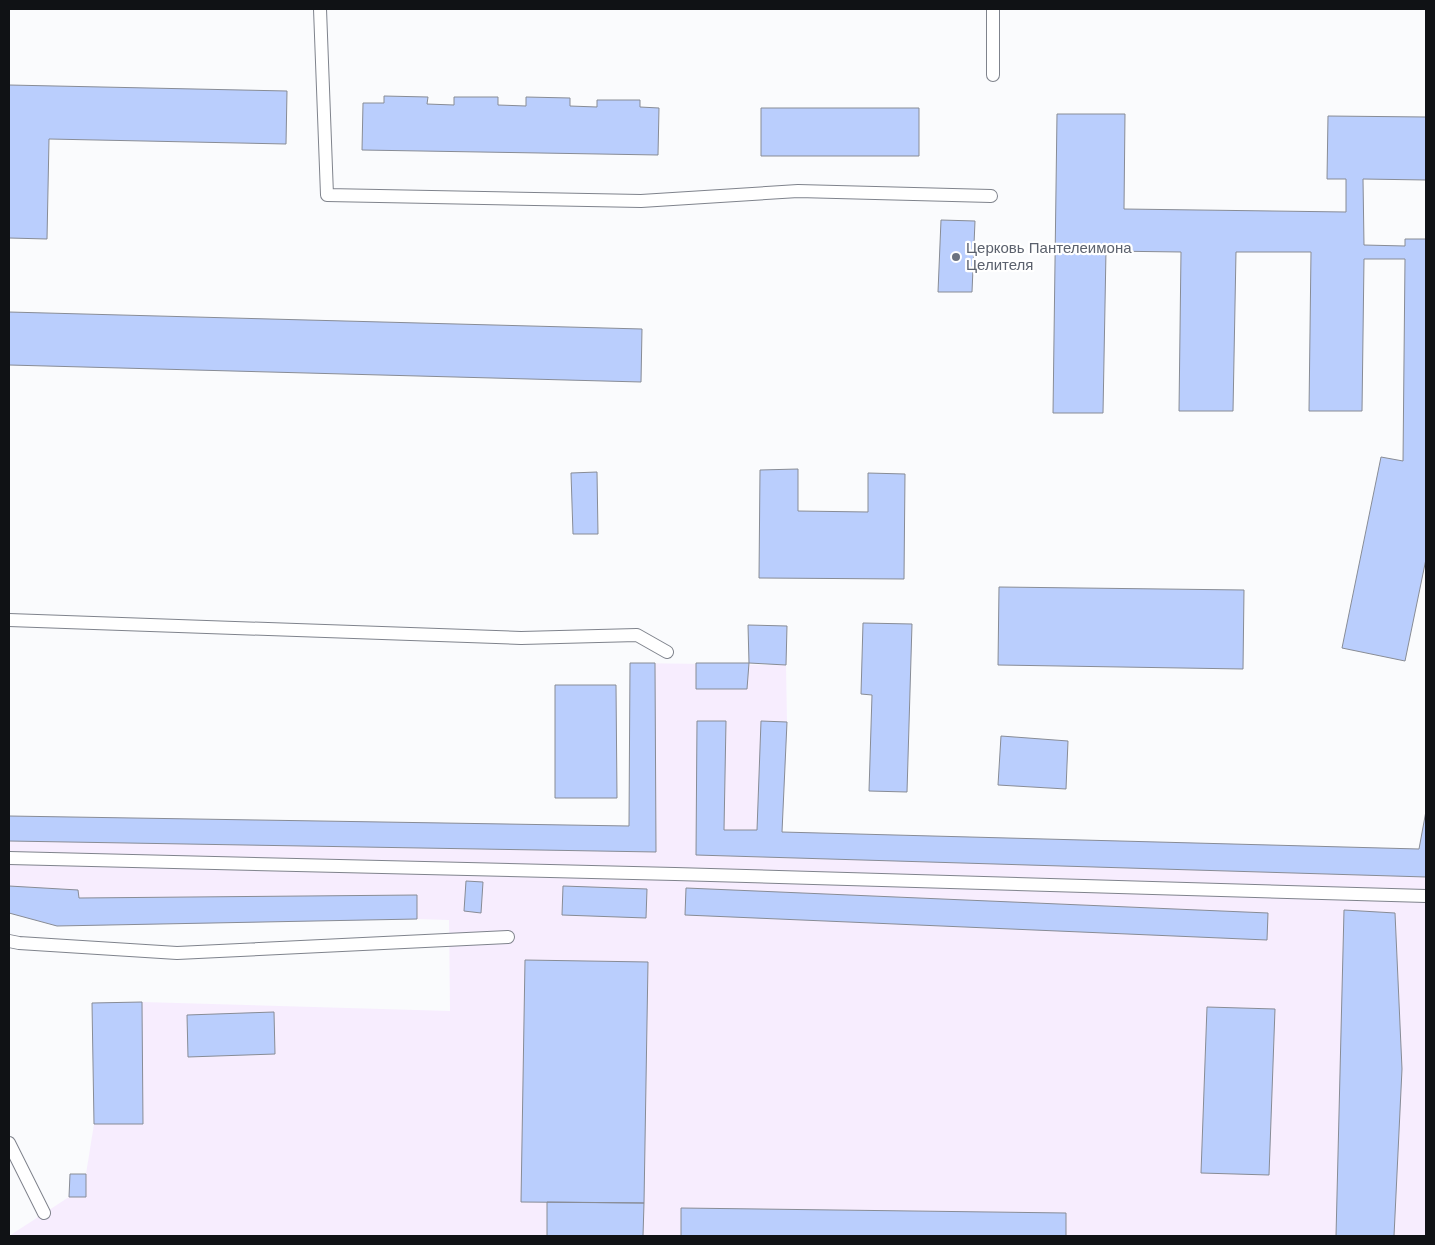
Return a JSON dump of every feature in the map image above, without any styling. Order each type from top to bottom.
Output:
[{"type":"lane","points":[[320,9],[327,195],[641,201],[798,191],[991,196]]},
{"type":"lane","points":[[993,76],[994,9]]},
{"type":"lane","points":[[9,620],[521,638],[637,635],[667,652]]},
{"type":"lane","points":[[9,858],[694,874],[1426,896]]},
{"type":"lane","points":[[9,941],[177,953],[508,937]]},
{"type":"lane","points":[[9,1143],[44,1213]]},
{"type":"shaded area","points":[[630,663],[786,665],[787,722],[782,832],[1419,849],[1426,811],[1426,1236],[9,1236],[69,1197],[70,1174],[86,1174],[94,1124],[92,1003],[142,1002],[450,1011],[449,920],[57,926],[9,913],[9,816],[629,826]]},
{"type":"building","points":[[9,85],[287,91],[286,144],[49,139],[47,239],[9,238]]},
{"type":"building","points":[[384,96],[428,97],[427,104],[454,105],[454,97],[498,97],[498,105],[526,106],[526,97],[570,98],[570,106],[597,107],[597,100],[640,100],[640,107],[659,108],[658,155],[362,150],[363,103],[384,103]]},
{"type":"building","points":[[761,108],[919,108],[919,156],[761,156]]},
{"type":"building","points":[[1057,114],[1125,114],[1124,209],[1346,212],[1346,179],[1327,179],[1328,116],[1426,117],[1426,180],[1363,179],[1364,245],[1405,246],[1405,239],[1426,239],[1426,559],[1405,661],[1342,648],[1381,457],[1403,461],[1405,259],[1364,259],[1362,411],[1309,411],[1311,252],[1236,252],[1233,411],[1179,411],[1181,252],[1106,251],[1103,413],[1053,413]]},
{"type":"building","name":"Церковь Пантелеимона Целителя","points":[[941,220],[975,221],[972,292],[938,292]]},
{"type":"building","points":[[9,312],[642,329],[641,382],[9,365]]},
{"type":"building","points":[[798,469],[798,511],[868,512],[868,473],[905,474],[904,579],[759,578],[760,470]]},
{"type":"building","points":[[597,472],[598,534],[573,534],[571,473]]},
{"type":"building","points":[[999,587],[1244,590],[1243,669],[998,665]]},
{"type":"building","points":[[863,623],[912,624],[907,792],[869,791],[872,695],[861,694]]},
{"type":"building","points":[[748,625],[787,626],[786,665],[749,663]]},
{"type":"building","points":[[630,663],[655,663],[656,852],[9,841],[9,816],[629,826]]},
{"type":"building","points":[[696,663],[749,663],[747,689],[696,689]]},
{"type":"building","points":[[555,685],[616,685],[617,798],[555,798]]},
{"type":"building","points":[[697,721],[726,721],[724,830],[757,830],[761,721],[787,722],[782,832],[1419,849],[1426,811],[1426,877],[696,855]]},
{"type":"building","points":[[1001,736],[1068,741],[1066,789],[998,785]]},
{"type":"building","points":[[466,881],[483,882],[481,913],[464,911]]},
{"type":"building","points":[[9,886],[78,890],[79,898],[417,895],[417,919],[57,926],[9,913]]},
{"type":"building","points":[[563,886],[647,889],[646,918],[562,915]]},
{"type":"building","points":[[686,888],[1268,913],[1267,940],[685,915]]},
{"type":"building","points":[[1344,910],[1395,913],[1402,1069],[1394,1236],[1336,1236]]},
{"type":"building","points":[[525,960],[648,962],[644,1203],[521,1202]]},
{"type":"building","points":[[142,1002],[143,1124],[94,1124],[92,1003]]},
{"type":"building","points":[[1207,1007],[1275,1009],[1269,1175],[1201,1173]]},
{"type":"building","points":[[274,1012],[275,1054],[188,1057],[187,1015]]},
{"type":"building","points":[[70,1174],[86,1174],[86,1197],[69,1197]]},
{"type":"building","points":[[547,1202],[644,1203],[643,1236],[547,1236]]},
{"type":"building","points":[[681,1208],[1066,1213],[1066,1236],[681,1236]]},
{"type":"place","name":"Церковь Пантелеимона Целителя","points":[[956,257]]}]
